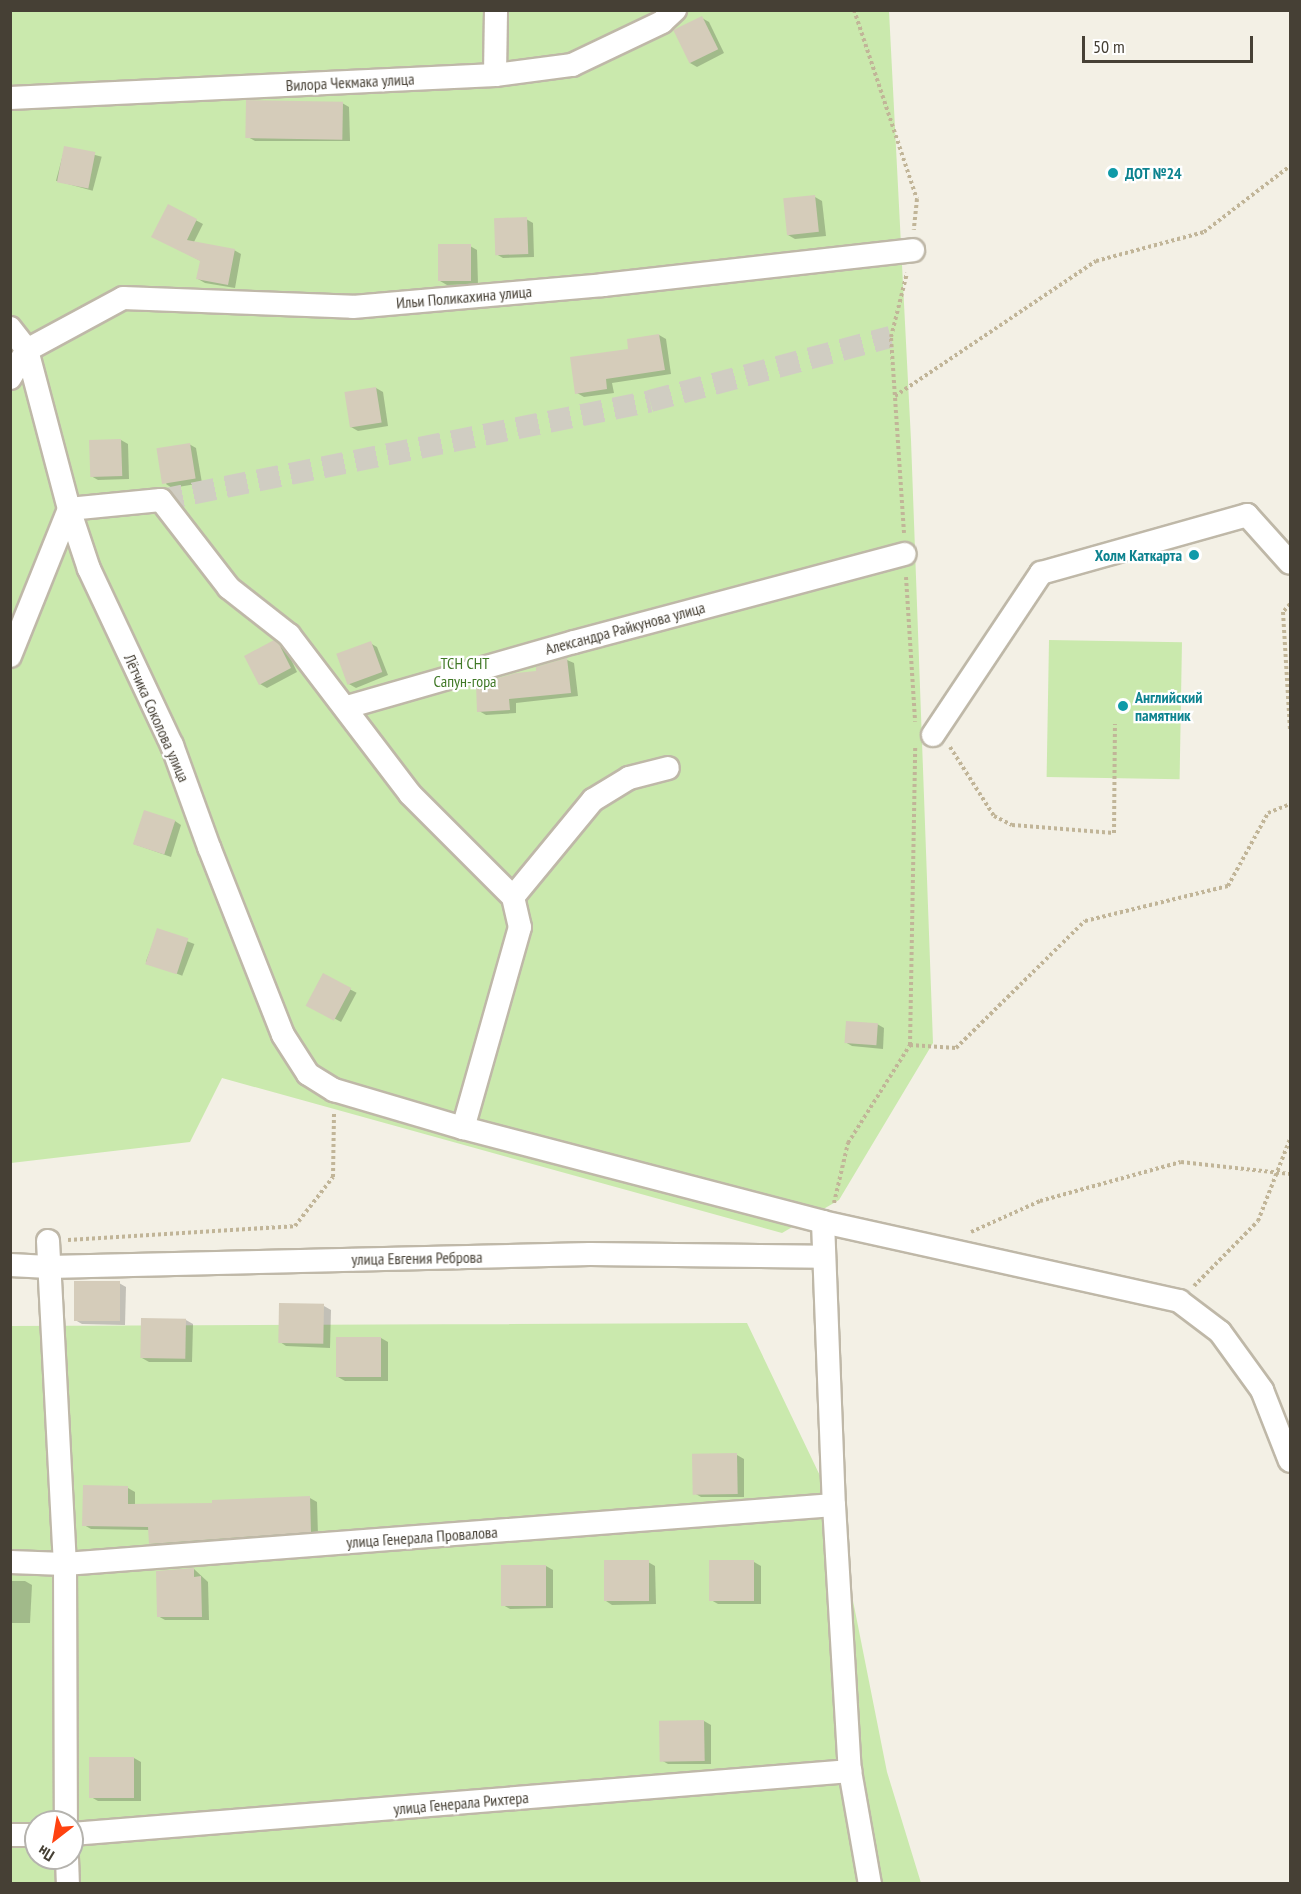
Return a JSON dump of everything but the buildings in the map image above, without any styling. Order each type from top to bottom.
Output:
[{"type":"street","points":[[495,75],[496,10]]},
{"type":"street","name":"Вилора Чекмака улица","points":[[10,98],[495,75],[572,64],[662,22],[675,10]]},
{"type":"street","name":"Ильи Поликахина улица","points":[[27,350],[123,298],[353,308],[603,285],[913,250]]},
{"type":"street","name":"Лётчика Соколова улица","points":[[10,328],[27,350],[69,509],[89,569],[172,745],[209,847],[284,1035],[308,1074],[334,1090],[463,1128],[823,1222],[1179,1301]]},
{"type":"street","points":[[10,378],[27,350]]},
{"type":"street","points":[[10,656],[69,509],[161,501],[229,588],[289,635],[347,707],[410,794],[513,897],[520,927],[463,1128]]},
{"type":"street","points":[[925,734],[1041,573],[1247,515],[1290,563]]},
{"type":"street","name":"Александра Райкунова улица","points":[[347,707],[541,651],[905,554]]},
{"type":"street","points":[[513,897],[593,800],[629,778],[668,768]]},
{"type":"street","points":[[823,1222],[834,1505],[850,1771],[870,1884]]},
{"type":"street","points":[[48,1241],[65,1564],[66,1810]]},
{"type":"street","name":"улица Евгения Реброва","points":[[10,1265],[49,1267],[590,1254],[823,1257]]},
{"type":"street","points":[[1179,1301],[1220,1332],[1256,1382],[1290,1461]]},
{"type":"street","name":"улица Генерала Провалова","points":[[10,1562],[65,1564],[834,1505]]},
{"type":"street","name":"улица Генерала Рихтера","points":[[84,1833],[850,1771]]},
{"type":"path","points":[[823,1222],[835,1202],[848,1143],[910,1045],[925,734],[905,554],[891,337],[913,250],[917,199],[854,10]]},
{"type":"path","points":[[895,396],[1096,261],[1204,232],[1290,166]]},
{"type":"path","points":[[1290,604],[1283,612],[1290,731]]},
{"type":"path","points":[[925,734],[944,737],[994,816],[1012,825],[1114,832],[1115,724]]},
{"type":"path","points":[[910,1045],[956,1048],[1085,921],[1228,886],[1268,813],[1290,804]]},
{"type":"path","points":[[48,1241],[295,1226],[333,1177],[334,1090]]},
{"type":"path","points":[[1179,1301],[1258,1221],[1279,1173],[1290,1139]]},
{"type":"path","points":[[937,1248],[1040,1200],[1181,1162],[1290,1174]]},
{"type":"green space","name":"ТСН СНТ Сапун-гора","points":[[10,11],[889,11],[911,440],[933,1043],[839,1200],[782,1233],[222,1078],[190,1142],[11,1163]]},
{"type":"green space","points":[[1049,640],[1182,642],[1180,779],[1047,777]]},
{"type":"green space","points":[[747,1323],[834,1505],[887,1772],[921,1883],[11,1883],[10,1326]]},
{"type":"tunnel","points":[[161,500],[650,401],[891,337]]},
{"type":"place","name":"ДОТ №24","points":[[1113,173]]},
{"type":"place","name":"Холм Каткарта","points":[[1194,555]]},
{"type":"place","name":"Английский памятник","points":[[1123,706]]}]
